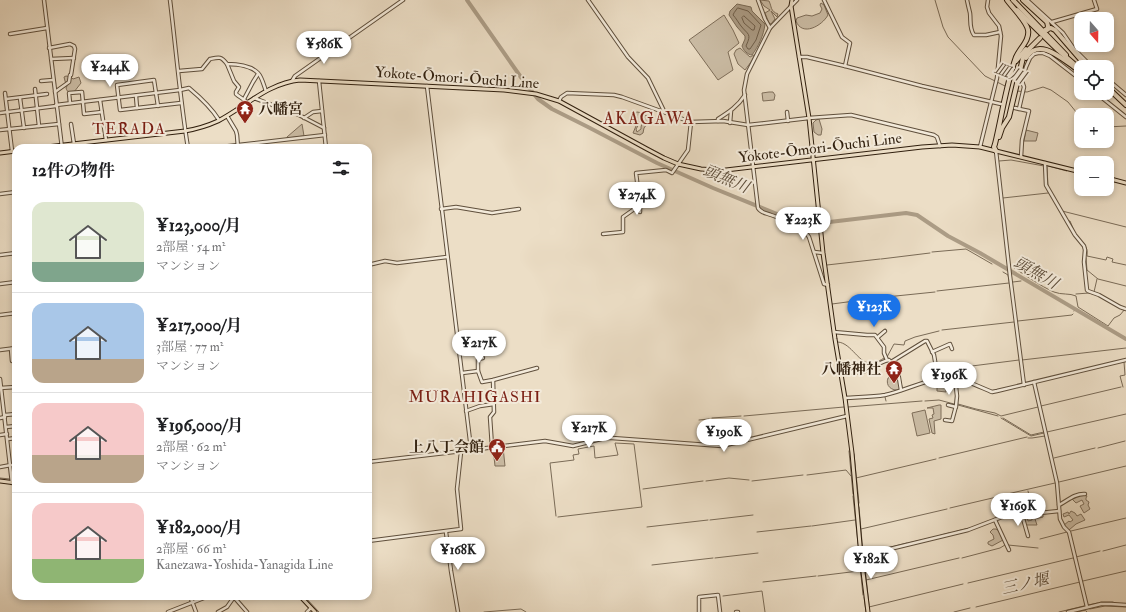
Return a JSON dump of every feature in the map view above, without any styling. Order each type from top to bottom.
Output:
[{"type":"highway","points":[[1007,0],[1058,50],[1072,61]]},
{"type":"highway","points":[[996,150],[994,147],[1014,64],[1018,52],[1027,39],[1028,32],[1026,24],[1007,0]]},
{"type":"highway","points":[[1013,0],[1072,61]]},
{"type":"highway","points":[[1023,0],[1047,22],[1047,29],[1053,28],[1081,60]]},
{"type":"highway","points":[[996,150],[1001,132],[1009,117],[1022,62],[1026,52],[1039,37],[1022,53],[1014,64]]},
{"type":"highway","points":[[1021,70],[1028,54],[1036,49],[1043,49],[1053,53],[1074,66]]},
{"type":"highway","points":[[1114,94],[1126,106]]},
{"type":"highway","points":[[1114,97],[1126,106]]},
{"type":"main road","points":[[792,0],[791,6],[798,57],[809,118],[823,253],[845,398],[868,612]]},
{"type":"main road","name":"Yokote-Ōmori-Ōuchi Line","points":[[74,144],[185,131],[206,126],[227,116],[254,98],[280,84],[292,81],[319,81],[427,86],[536,94],[559,101],[647,150],[678,164],[714,170],[940,146],[964,145],[996,150],[1074,170]]},
{"type":"main road","points":[[0,152],[12,151]]},
{"type":"main road","points":[[1114,180],[1126,183]]},
{"type":"main road","points":[[0,481],[12,483]]},
{"type":"main road","points":[[304,600],[315,612]]},
{"type":"street","points":[[44,0],[61,144]]},
{"type":"street","points":[[170,0],[179,71],[181,103],[187,144]]},
{"type":"street","points":[[292,81],[295,76],[403,0]]},
{"type":"street","points":[[588,0],[628,57],[648,78],[664,111]]},
{"type":"street","points":[[758,0],[770,28]]},
{"type":"street","points":[[797,0],[770,28],[747,74],[745,83],[756,199],[758,208],[761,212],[789,222],[803,229],[809,237],[824,284],[828,285]]},
{"type":"street","points":[[824,0],[842,37],[850,44],[845,66]]},
{"type":"street","points":[[967,0],[970,12],[970,28],[974,35],[986,35],[1000,32]]},
{"type":"street","points":[[980,147],[996,82],[1001,36],[999,26],[989,13],[987,7],[988,0]]},
{"type":"street","points":[[1027,0],[1063,33],[1074,49],[1085,60]]},
{"type":"street","points":[[1052,22],[1097,9],[1094,0]]},
{"type":"street","points":[[10,34],[47,28]]},
{"type":"street","points":[[49,48],[72,44],[75,49],[69,82],[55,92]]},
{"type":"street","points":[[1020,109],[1024,90],[1022,81],[1028,62],[1034,54],[1038,52],[1050,56],[1074,75]]},
{"type":"street","points":[[179,71],[202,69],[210,59],[220,57],[224,59],[238,87],[236,94],[247,103]]},
{"type":"street","points":[[798,57],[807,57],[1001,104]]},
{"type":"street","points":[[51,59],[74,58]]},
{"type":"street","points":[[227,64],[246,66],[259,74],[266,91]]},
{"type":"street","points":[[244,99],[259,74]]},
{"type":"street","points":[[41,81],[53,80]]},
{"type":"street","points":[[158,106],[154,80],[117,85],[120,110],[158,106],[181,103]]},
{"type":"street","points":[[319,81],[326,144]]},
{"type":"street","points":[[1114,85],[1126,95]]},
{"type":"street","points":[[427,86],[471,449]]},
{"type":"street","points":[[0,113],[189,88],[199,96],[219,120]]},
{"type":"street","points":[[35,89],[39,126]]},
{"type":"street","points":[[70,103],[69,93],[82,92],[84,114],[102,112]]},
{"type":"street","points":[[5,93],[9,129],[12,144]]},
{"type":"street","points":[[559,101],[561,97],[567,93],[614,95],[664,111],[691,122],[718,121],[748,125],[852,115],[934,134],[940,146]]},
{"type":"street","points":[[6,99],[47,94]]},
{"type":"street","points":[[718,121],[731,111],[745,95]]},
{"type":"street","points":[[136,96],[137,108]]},
{"type":"street","points":[[20,98],[24,128]]},
{"type":"street","points":[[254,98],[299,114],[324,128]]},
{"type":"street","points":[[100,100],[106,140]]},
{"type":"street","points":[[1104,100],[1126,117]]},
{"type":"street","points":[[1015,108],[1029,111],[1022,140],[1021,157]]},
{"type":"street","points":[[304,118],[313,112],[322,110]]},
{"type":"street","points":[[730,123],[731,111]]},
{"type":"street","points":[[787,112],[788,121]]},
{"type":"street","points":[[227,116],[236,131],[238,144]]},
{"type":"street","points":[[640,212],[636,173],[666,170],[673,171],[689,148],[691,122]]},
{"type":"street","points":[[0,130],[59,124]]},
{"type":"street","points":[[71,124],[74,144]]},
{"type":"street","points":[[254,144],[325,135]]},
{"type":"street","points":[[996,150],[1024,384]]},
{"type":"street","points":[[1045,163],[1046,184],[1075,235],[1084,246],[1084,262],[1088,292],[1100,295],[1126,309]]},
{"type":"street","points":[[0,194],[12,192]]},
{"type":"street","points":[[603,234],[623,232],[623,217],[640,205]]},
{"type":"street","points":[[441,209],[456,207],[492,213],[519,209]]},
{"type":"street","points":[[814,252],[823,253]]},
{"type":"street","points":[[0,255],[12,254]]},
{"type":"street","points":[[372,263],[385,261],[397,263],[447,257]]},
{"type":"street","points":[[0,284],[12,282]]},
{"type":"street","points":[[0,314],[12,313]]},
{"type":"street","points":[[878,338],[885,331]]},
{"type":"street","points":[[834,332],[875,335],[884,348],[884,353],[887,360],[891,362],[898,374],[901,390]]},
{"type":"street","points":[[891,362],[927,341],[932,352],[938,379]]},
{"type":"street","points":[[932,352],[950,344],[952,349]]},
{"type":"street","points":[[0,350],[11,349],[12,360]]},
{"type":"street","points":[[483,358],[478,359],[478,371],[482,382],[537,368]]},
{"type":"street","points":[[841,373],[862,372],[887,360]]},
{"type":"street","points":[[845,398],[886,394],[938,379],[955,378],[992,392],[1126,360]]},
{"type":"street","points":[[462,373],[478,371]]},
{"type":"street","points":[[945,420],[952,421],[956,407],[957,396],[955,378]]},
{"type":"street","points":[[0,379],[12,471]]},
{"type":"street","points":[[492,447],[490,417],[494,412],[493,380]]},
{"type":"street","points":[[1034,382],[1057,483],[1061,523],[1069,532],[1087,607]]},
{"type":"street","points":[[0,388],[12,387]]},
{"type":"street","points":[[466,411],[480,406],[494,404]]},
{"type":"street","points":[[948,405],[956,407]]},
{"type":"street","points":[[0,418],[12,415]]},
{"type":"street","points":[[372,462],[545,440],[573,446],[605,438],[612,438],[722,446],[847,416]]},
{"type":"street","points":[[6,427],[12,426]]},
{"type":"street","points":[[0,435],[7,434]]},
{"type":"street","points":[[8,439],[12,438]]},
{"type":"street","points":[[372,540],[461,530],[457,489],[462,451]]},
{"type":"street","points":[[0,467],[11,465]]},
{"type":"street","points":[[1058,505],[1082,493],[1085,494]]},
{"type":"street","points":[[861,556],[968,530],[1002,517],[1059,511]]},
{"type":"street","points":[[1022,515],[1028,536]]},
{"type":"street","points":[[995,520],[1009,550]]},
{"type":"street","points":[[446,531],[458,612]]},
{"type":"street","points":[[699,612],[699,597],[718,595],[720,612]]},
{"type":"street","points":[[168,612],[198,600]]},
{"type":"street","points":[[218,612],[227,607],[231,600]]},
{"type":"street","points":[[236,600],[247,612]]},
{"type":"street","points":[[193,602],[196,612]]},
{"type":"street","points":[[1068,612],[1106,604],[1126,605]]},
{"type":"street","points":[[307,612],[311,608]]},
{"type":"shaded area","points":[[760,0],[769,1],[772,10],[778,14],[777,17],[771,11],[775,19],[771,24],[769,23],[765,13],[770,10],[764,6]]},
{"type":"shaded area","points":[[821,3],[824,5],[828,15],[825,19],[817,26],[812,28],[807,29],[799,26],[796,21],[797,18],[806,15],[812,16],[820,13],[822,9],[820,5]]},
{"type":"shaded area","points":[[724,15],[739,43],[728,52],[733,70],[718,80],[689,40]]},
{"type":"shaded area","points":[[740,48],[750,57],[755,55],[745,70],[738,64],[734,54],[736,50]]},
{"type":"shaded area","points":[[66,76],[73,79],[79,77],[81,83],[74,92],[68,92],[66,89],[67,86],[64,77]]},
{"type":"shaded area","points":[[773,92],[775,95],[774,100],[763,101],[762,93]]},
{"type":"shaded area","points":[[637,112],[643,113],[640,120],[641,121],[636,129],[637,132],[641,129],[644,116],[646,115],[650,120],[647,122],[643,133],[640,135],[633,133],[636,126],[634,124],[635,120],[633,114]]},
{"type":"shaded area","points":[[819,119],[822,129],[821,135],[814,132],[813,123]]},
{"type":"shaded area","points":[[302,124],[304,136],[287,138],[287,137]]},
{"type":"shaded area","points":[[1026,130],[1038,133],[1036,141],[1024,141]]},
{"type":"shaded area","points":[[893,376],[900,378],[902,387],[899,390],[892,389],[888,386],[888,378]]},
{"type":"shaded area","points":[[946,379],[946,392],[937,391],[937,380]]},
{"type":"shaded area","points":[[941,405],[941,419],[934,421],[935,434],[932,433],[929,419],[933,418],[933,408],[927,408]]},
{"type":"shaded area","points":[[925,410],[930,433],[917,436],[912,413]]},
{"type":"shaded area","points":[[503,447],[505,466],[495,466],[493,448]]},
{"type":"shaded area","points":[[1083,495],[1087,496],[1086,500],[1089,502],[1088,505],[1090,509],[1084,513],[1080,506],[1084,504],[1082,500],[1076,503],[1072,499]]},
{"type":"shaded area","points":[[1071,511],[1077,516],[1081,514],[1085,520],[1076,524],[1069,530],[1064,525],[1073,520],[1069,515],[1064,517],[1063,514],[1068,512],[1069,514]]},
{"type":"shaded area","points":[[1043,513],[1043,517],[1035,519],[1037,525],[1026,525],[1024,516],[1027,516],[1028,521],[1032,520],[1032,515]]},
{"type":"shaded area","points":[[993,529],[999,531],[1003,540],[992,546],[988,544],[988,542],[994,539],[990,532]]},
{"type":"water","points":[[737,4],[751,7],[752,11],[765,24],[760,41],[752,55],[743,49],[742,46],[745,36],[729,15],[730,11]]},
{"type":"waterway","name":"頭無川","points":[[467,0],[525,83],[538,99],[552,109],[657,163],[713,188],[804,225],[906,213],[917,215],[948,236],[980,253],[1126,339]]},
{"type":"waterway","name":"皿川","points":[[935,0],[943,27],[948,37],[985,76],[1005,86]]},
{"type":"waterway","name":"皿川","points":[[1017,91],[1027,92],[1043,87],[1051,90],[1068,102],[1074,109]]},
{"type":"waterway","name":"皿川","points":[[1114,127],[1126,126]]},
{"type":"waterway","points":[[999,161],[1011,160],[1044,166]]},
{"type":"waterway","points":[[1048,166],[1068,170]]},
{"type":"waterway","points":[[1047,167],[1048,186]]},
{"type":"waterway","points":[[1003,198],[1048,193]]},
{"type":"waterway","points":[[1062,211],[1126,227]]},
{"type":"waterway","points":[[1068,221],[1070,221],[1075,233],[1087,249],[1087,256],[1106,260],[1107,257],[1113,259],[1112,262],[1126,265]]},
{"type":"waterway","points":[[932,252],[966,249],[992,264]]},
{"type":"waterway","points":[[881,259],[930,253]]},
{"type":"waterway","points":[[1086,258],[1087,270],[1098,279],[1126,286]]},
{"type":"waterway","points":[[827,265],[880,259]]},
{"type":"waterway","points":[[1014,268],[1054,292],[1076,296],[1078,307],[1108,326],[1114,318],[1120,315],[1125,309]]},
{"type":"waterway","points":[[1003,272],[1008,275],[1011,291]]},
{"type":"waterway","points":[[1094,292],[1097,279]]},
{"type":"waterway","points":[[1013,282],[1021,281]]},
{"type":"waterway","points":[[937,291],[1009,283]]},
{"type":"waterway","points":[[886,297],[935,292]]},
{"type":"waterway","points":[[1076,294],[1093,294]]},
{"type":"waterway","points":[[832,304],[885,297]]},
{"type":"waterway","points":[[1018,321],[1073,314]]},
{"type":"waterway","points":[[942,330],[1014,322]]},
{"type":"waterway","points":[[887,357],[894,344],[904,345],[905,341],[939,331]]},
{"type":"waterway","points":[[838,342],[843,343],[867,363],[872,363],[884,358]]},
{"type":"waterway","points":[[1022,360],[1126,348]]},
{"type":"waterway","points":[[956,368],[1019,360]]},
{"type":"waterway","points":[[1123,387],[1120,376],[1125,375],[1124,362]]},
{"type":"waterway","points":[[1041,406],[1121,387]]},
{"type":"waterway","points":[[885,397],[886,401]]},
{"type":"waterway","points":[[925,401],[939,400],[954,404]]},
{"type":"waterway","points":[[848,407],[922,401]]},
{"type":"waterway","points":[[958,404],[995,413],[1001,416],[1038,407]]},
{"type":"waterway","points":[[958,405],[998,416]]},
{"type":"waterway","points":[[744,416],[844,407]]},
{"type":"waterway","points":[[1047,432],[1126,414]]},
{"type":"waterway","points":[[712,418],[741,416]]},
{"type":"waterway","points":[[1001,418],[1031,436],[1044,433]]},
{"type":"waterway","points":[[1003,418],[1031,435],[1044,432]]},
{"type":"waterway","points":[[699,420],[709,419]]},
{"type":"waterway","points":[[1028,438],[1045,436]]},
{"type":"waterway","points":[[939,458],[1027,437]]},
{"type":"waterway","points":[[1098,448],[1125,441]]},
{"type":"waterway","points":[[556,516],[550,463],[574,460],[573,455],[579,454],[578,449],[594,446],[595,458],[618,455],[615,443],[634,444],[642,507],[558,517]]},
{"type":"waterway","points":[[1054,458],[1095,448]]},
{"type":"waterway","points":[[849,451],[853,494]]},
{"type":"waterway","points":[[854,454],[859,503]]},
{"type":"waterway","points":[[856,478],[936,459]]},
{"type":"waterway","points":[[1059,482],[1126,466]]},
{"type":"waterway","points":[[807,475],[846,470],[851,476]]},
{"type":"waterway","points":[[752,481],[803,475]]},
{"type":"waterway","points":[[0,478],[10,479]]},
{"type":"waterway","points":[[706,481],[729,478],[749,480]]},
{"type":"waterway","points":[[643,489],[703,481]]},
{"type":"waterway","points":[[1003,495],[1055,483]]},
{"type":"waterway","points":[[1028,491],[1033,511]]},
{"type":"waterway","points":[[853,496],[858,544]]},
{"type":"waterway","points":[[950,508],[1001,496]]},
{"type":"waterway","points":[[859,507],[863,553]]},
{"type":"waterway","points":[[861,529],[947,509]]},
{"type":"waterway","points":[[1034,512],[1040,511]]},
{"type":"waterway","points":[[710,520],[753,515]]},
{"type":"waterway","points":[[1071,531],[1126,518]]},
{"type":"waterway","points":[[647,527],[708,520]]},
{"type":"waterway","points":[[812,526],[855,520]]},
{"type":"waterway","points":[[757,532],[811,526]]},
{"type":"waterway","points":[[957,531],[970,528]]},
{"type":"waterway","points":[[1040,539],[1067,532]]},
{"type":"waterway","points":[[941,535],[949,533]]},
{"type":"waterway","points":[[908,543],[939,536]]},
{"type":"waterway","points":[[879,550],[907,543]]},
{"type":"waterway","points":[[962,558],[1000,548],[1005,545]]},
{"type":"waterway","points":[[1008,545],[1038,548]]},
{"type":"waterway","points":[[1103,551],[1126,545]]},
{"type":"waterway","points":[[858,547],[863,595]]},
{"type":"waterway","points":[[864,554],[877,551]]},
{"type":"waterway","points":[[1076,557],[1100,551]]},
{"type":"waterway","points":[[715,558],[758,553]]},
{"type":"waterway","points":[[652,565],[713,558]]},
{"type":"waterway","points":[[864,558],[869,605]]},
{"type":"waterway","points":[[866,580],[959,558]]},
{"type":"waterway","points":[[968,583],[1073,558]]},
{"type":"waterway","points":[[818,576],[859,571]]},
{"type":"waterway","name":"三ノ堰","points":[[1083,581],[1126,571]]},
{"type":"waterway","points":[[763,582],[816,576]]},
{"type":"waterway","name":"三ノ堰","points":[[976,607],[1080,582]]},
{"type":"waterway","points":[[869,607],[963,584]]},
{"type":"waterway","points":[[723,596],[762,591],[765,612]]},
{"type":"waterway","points":[[864,597],[866,612]]},
{"type":"waterway","points":[[308,600],[319,612]]},
{"type":"waterway","points":[[1101,602],[1113,602]]},
{"type":"waterway","points":[[1088,605],[1098,603]]},
{"type":"waterway","points":[[1059,612],[1084,606]]},
{"type":"waterway","points":[[1090,609],[1105,606],[1126,607]]},
{"type":"waterway","name":"三ノ堰","points":[[954,612],[970,608]]},
{"type":"waterway","name":"三ノ堰","points":[[484,612],[521,609],[526,612]]},
{"type":"waterway","points":[[1077,612],[1086,610]]},
{"type":"place","name":"八幡宮","points":[[245,124]]},
{"type":"place","name":"八幡神社","points":[[894,384]]},
{"type":"place","name":"上八丁会館","points":[[497,462]]},
{"type":"district","name":"AKAGAWA","points":[[649,118]]},
{"type":"district","name":"TERADA","points":[[129,129]]},
{"type":"district","name":"MURAHIGASHI","points":[[475,397]]}]
